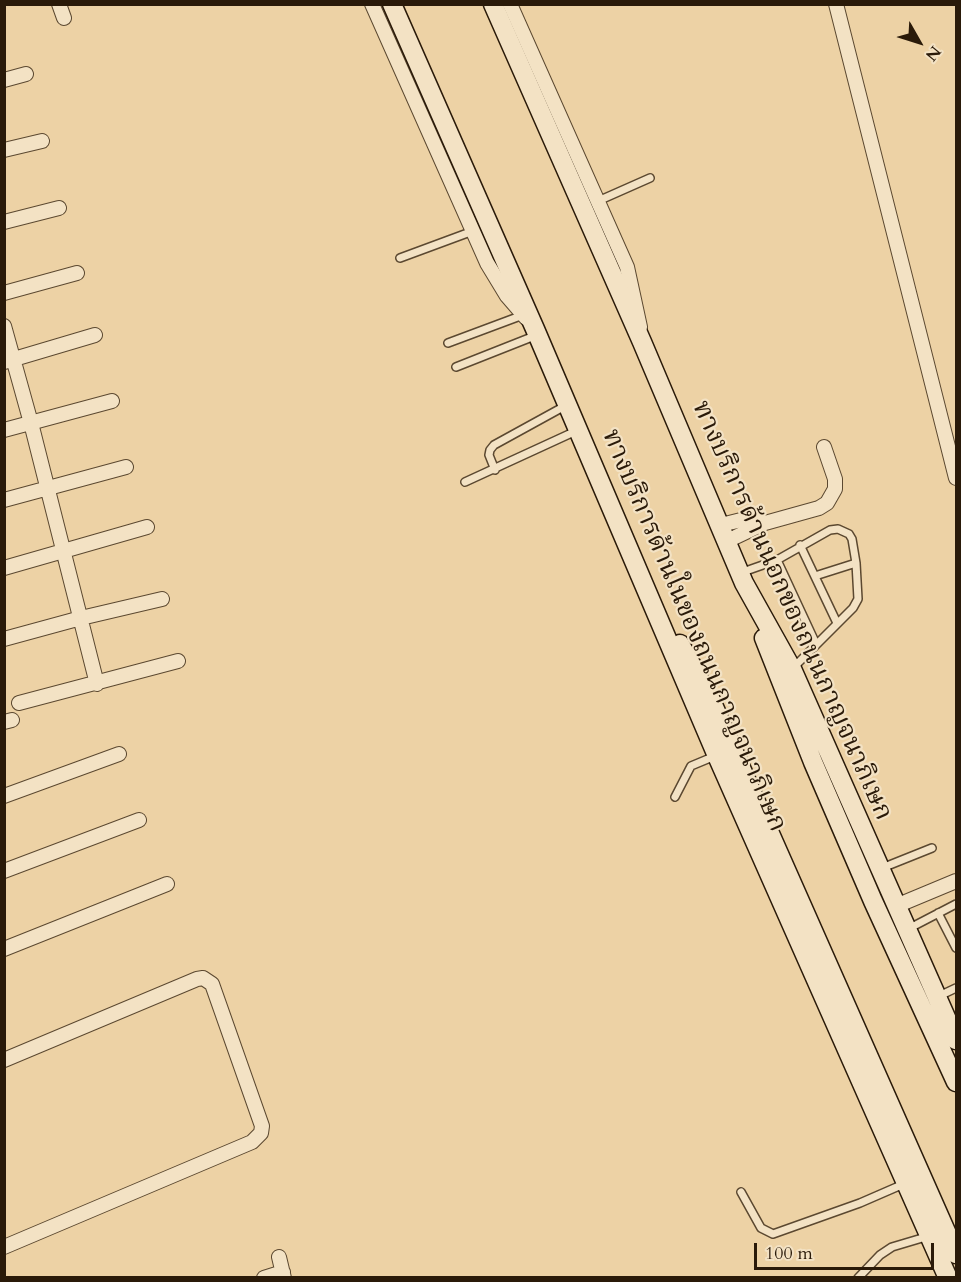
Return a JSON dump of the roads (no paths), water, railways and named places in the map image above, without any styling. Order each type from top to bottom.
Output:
[{"type":"main road","name":"ทางบริการด้านในของถนนกาญจนาภิเษก","points":[[392,4],[579,430],[717,756],[948,1278]]},
{"type":"main road","name":"ทางบริการด้านนอกของถนนกาญจนาภิเษก","points":[[493,4],[642,342],[742,578],[792,669],[906,930],[957,1040]]},
{"type":"main road","points":[[742,578],[813,762],[873,901],[957,1082]]},
{"type":"main road","points":[[651,599],[687,654],[710,698],[957,1254]]},
{"type":"street","points":[[372,4],[497,281],[536,332]]},
{"type":"street","points":[[510,4],[627,267],[642,342]]},
{"type":"street","points":[[836,4],[957,478]]},
{"type":"street","points":[[4,80],[26,74]]},
{"type":"street","points":[[4,150],[42,141]]},
{"type":"street","points":[[4,222],[59,208]]},
{"type":"street","points":[[4,293],[77,273]]},
{"type":"street","points":[[4,326],[9,360],[31,423],[97,684]]},
{"type":"street","points":[[9,360],[95,335]]},
{"type":"street","points":[[4,430],[111,401]]},
{"type":"street","points":[[724,533],[749,518],[765,523],[827,503],[836,489],[824,447]]},
{"type":"street","points":[[4,500],[48,490],[126,467]]},
{"type":"street","points":[[4,568],[147,527]]},
{"type":"street","points":[[4,639],[162,599]]},
{"type":"street","points":[[19,703],[178,661]]},
{"type":"street","points":[[4,796],[119,754]]},
{"type":"street","points":[[4,871],[139,820]]},
{"type":"street","points":[[896,906],[957,881]]},
{"type":"street","points":[[4,948],[167,884]]},
{"type":"street","points":[[4,1060],[203,978],[212,984],[262,1126],[261,1132],[252,1142],[4,1247]]},
{"type":"street","points":[[264,1278],[284,1275],[279,1257]]},
{"type":"lane","points":[[598,201],[650,178]]},
{"type":"lane","points":[[400,258],[473,231]]},
{"type":"lane","points":[[448,343],[523,315]]},
{"type":"lane","points":[[456,366],[536,332]]},
{"type":"lane","points":[[495,470],[489,455],[494,445],[567,405]]},
{"type":"lane","points":[[465,482],[579,430]]},
{"type":"lane","points":[[742,578],[830,530],[845,530],[852,539],[858,599],[853,608],[792,669]]},
{"type":"lane","points":[[800,545],[837,623]]},
{"type":"lane","points":[[777,560],[816,644]]},
{"type":"lane","points":[[815,576],[856,563]]},
{"type":"lane","points":[[675,797],[691,766],[717,756]]},
{"type":"lane","points":[[879,868],[932,848]]},
{"type":"lane","points":[[906,930],[957,904]]},
{"type":"lane","points":[[939,913],[957,948]]},
{"type":"lane","points":[[937,998],[957,988]]},
{"type":"lane","points":[[741,1192],[761,1228],[773,1234],[860,1203],[906,1183]]},
{"type":"lane","points":[[858,1278],[880,1255],[892,1247],[929,1236]]}]
